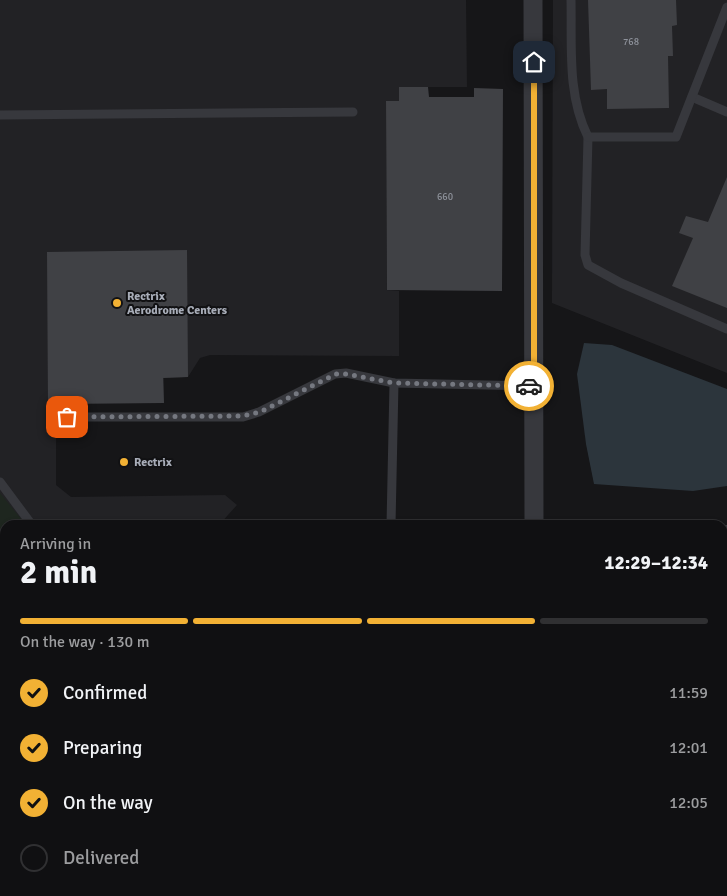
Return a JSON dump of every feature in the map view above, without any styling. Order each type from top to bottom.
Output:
[{"type":"street","points":[[533,0],[534,520]]},
{"type":"lane","points":[[571,0],[574,92],[581,124],[588,138],[585,255],[588,265],[621,283],[727,329]]},
{"type":"lane","points":[[588,138],[676,137],[727,7]]},
{"type":"lane","points":[[692,97],[727,112]]},
{"type":"lane","points":[[0,115],[353,112]]},
{"type":"lane","points":[[67,417],[243,416],[260,412],[336,374],[346,374],[394,383],[534,386]]},
{"type":"lane","points":[[391,520],[394,383]]},
{"type":"lane","points":[[0,482],[28,520]]},
{"type":"shaded area","points":[[0,0],[466,0],[467,87],[400,87],[399,101],[386,102],[387,290],[399,291],[399,356],[210,355],[200,358],[188,377],[164,378],[164,403],[56,404],[56,485],[71,497],[225,495],[237,505],[224,520],[0,520]]},
{"type":"shaded area","points":[[553,0],[727,0],[727,373],[552,303]]},
{"type":"shaded area","points":[[584,343],[612,345],[727,389],[727,486],[693,491],[594,484],[586,444],[577,374]]},
{"type":"shaded area","points":[[0,493],[22,520],[0,520]]},
{"type":"building","points":[[588,0],[676,0],[677,25],[672,26],[673,56],[668,56],[669,108],[607,109],[607,89],[591,90]]},
{"type":"building","points":[[399,87],[428,87],[429,97],[474,97],[474,88],[503,89],[502,291],[387,290],[386,101],[399,101]]},
{"type":"building","points":[[727,177],[727,308],[672,286],[693,238],[679,233],[686,216],[708,222]]},
{"type":"building","name":"Rectrix Aerodrome Centers","points":[[187,250],[188,377],[163,378],[164,403],[48,404],[47,252]]},
{"type":"way so far","points":[[67,417],[250,415],[260,412],[327,376],[336,374],[346,374],[394,383],[529,386]]},
{"type":"place","name":"Rectrix Aerodrome Centers","points":[[117,303]]},
{"type":"place","name":"Rectrix","points":[[124,462]]},
{"type":"route","points":[[529,386],[534,386],[534,62]]}]
